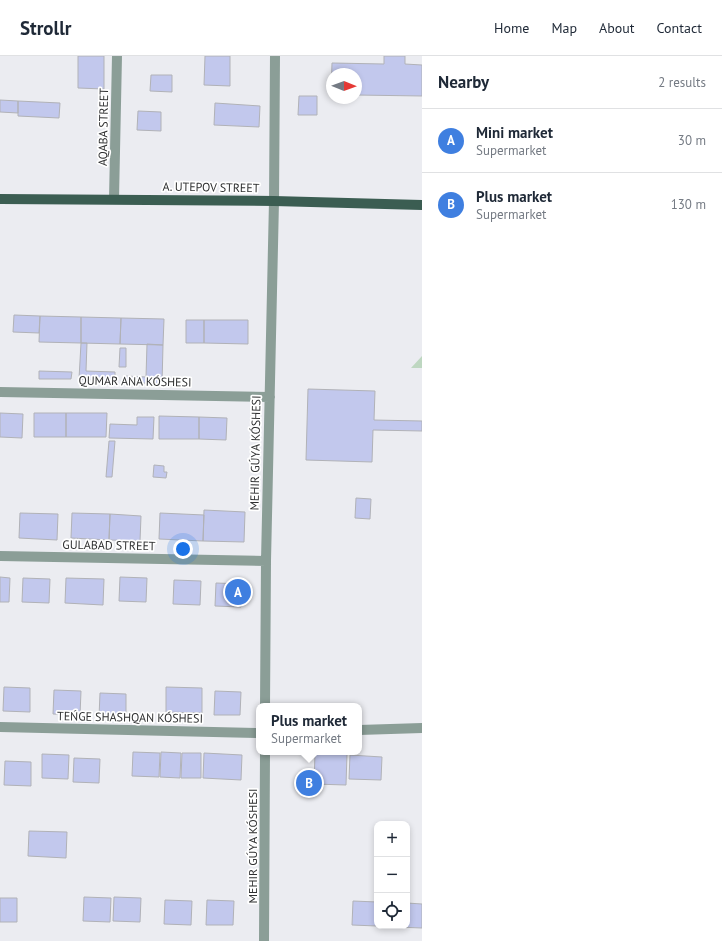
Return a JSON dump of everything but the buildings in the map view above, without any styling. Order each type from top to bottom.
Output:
[{"type":"main road","name":"A. UTEPOV STREET","points":[[0,199],[274,201],[422,205]]},
{"type":"street","name":"AQABA STREET","points":[[114,199],[116,56]]},
{"type":"street","name":"MEHIR GÚYА KÓSHESI","points":[[265,703],[266,561],[274,201],[274,56]]},
{"type":"street","name":"QUMAR ANA KÓSHESI","points":[[0,392],[270,397]]},
{"type":"street","name":"GULABAD STREET","points":[[0,556],[266,561]]},
{"type":"street","name":"TEŃGE SHASHQAN KÓSHESI","points":[[0,727],[256,733]]},
{"type":"street","points":[[362,730],[422,728]]},
{"type":"street","name":"MEHIR GÚYА KÓSHESI","points":[[264,941],[265,755]]},
{"type":"green space","points":[[422,356],[422,368],[411,368]]},
{"type":"place","name":"Mini market","points":[[238,592]]},
{"type":"place","name":"Plus market","points":[[309,783]]}]
